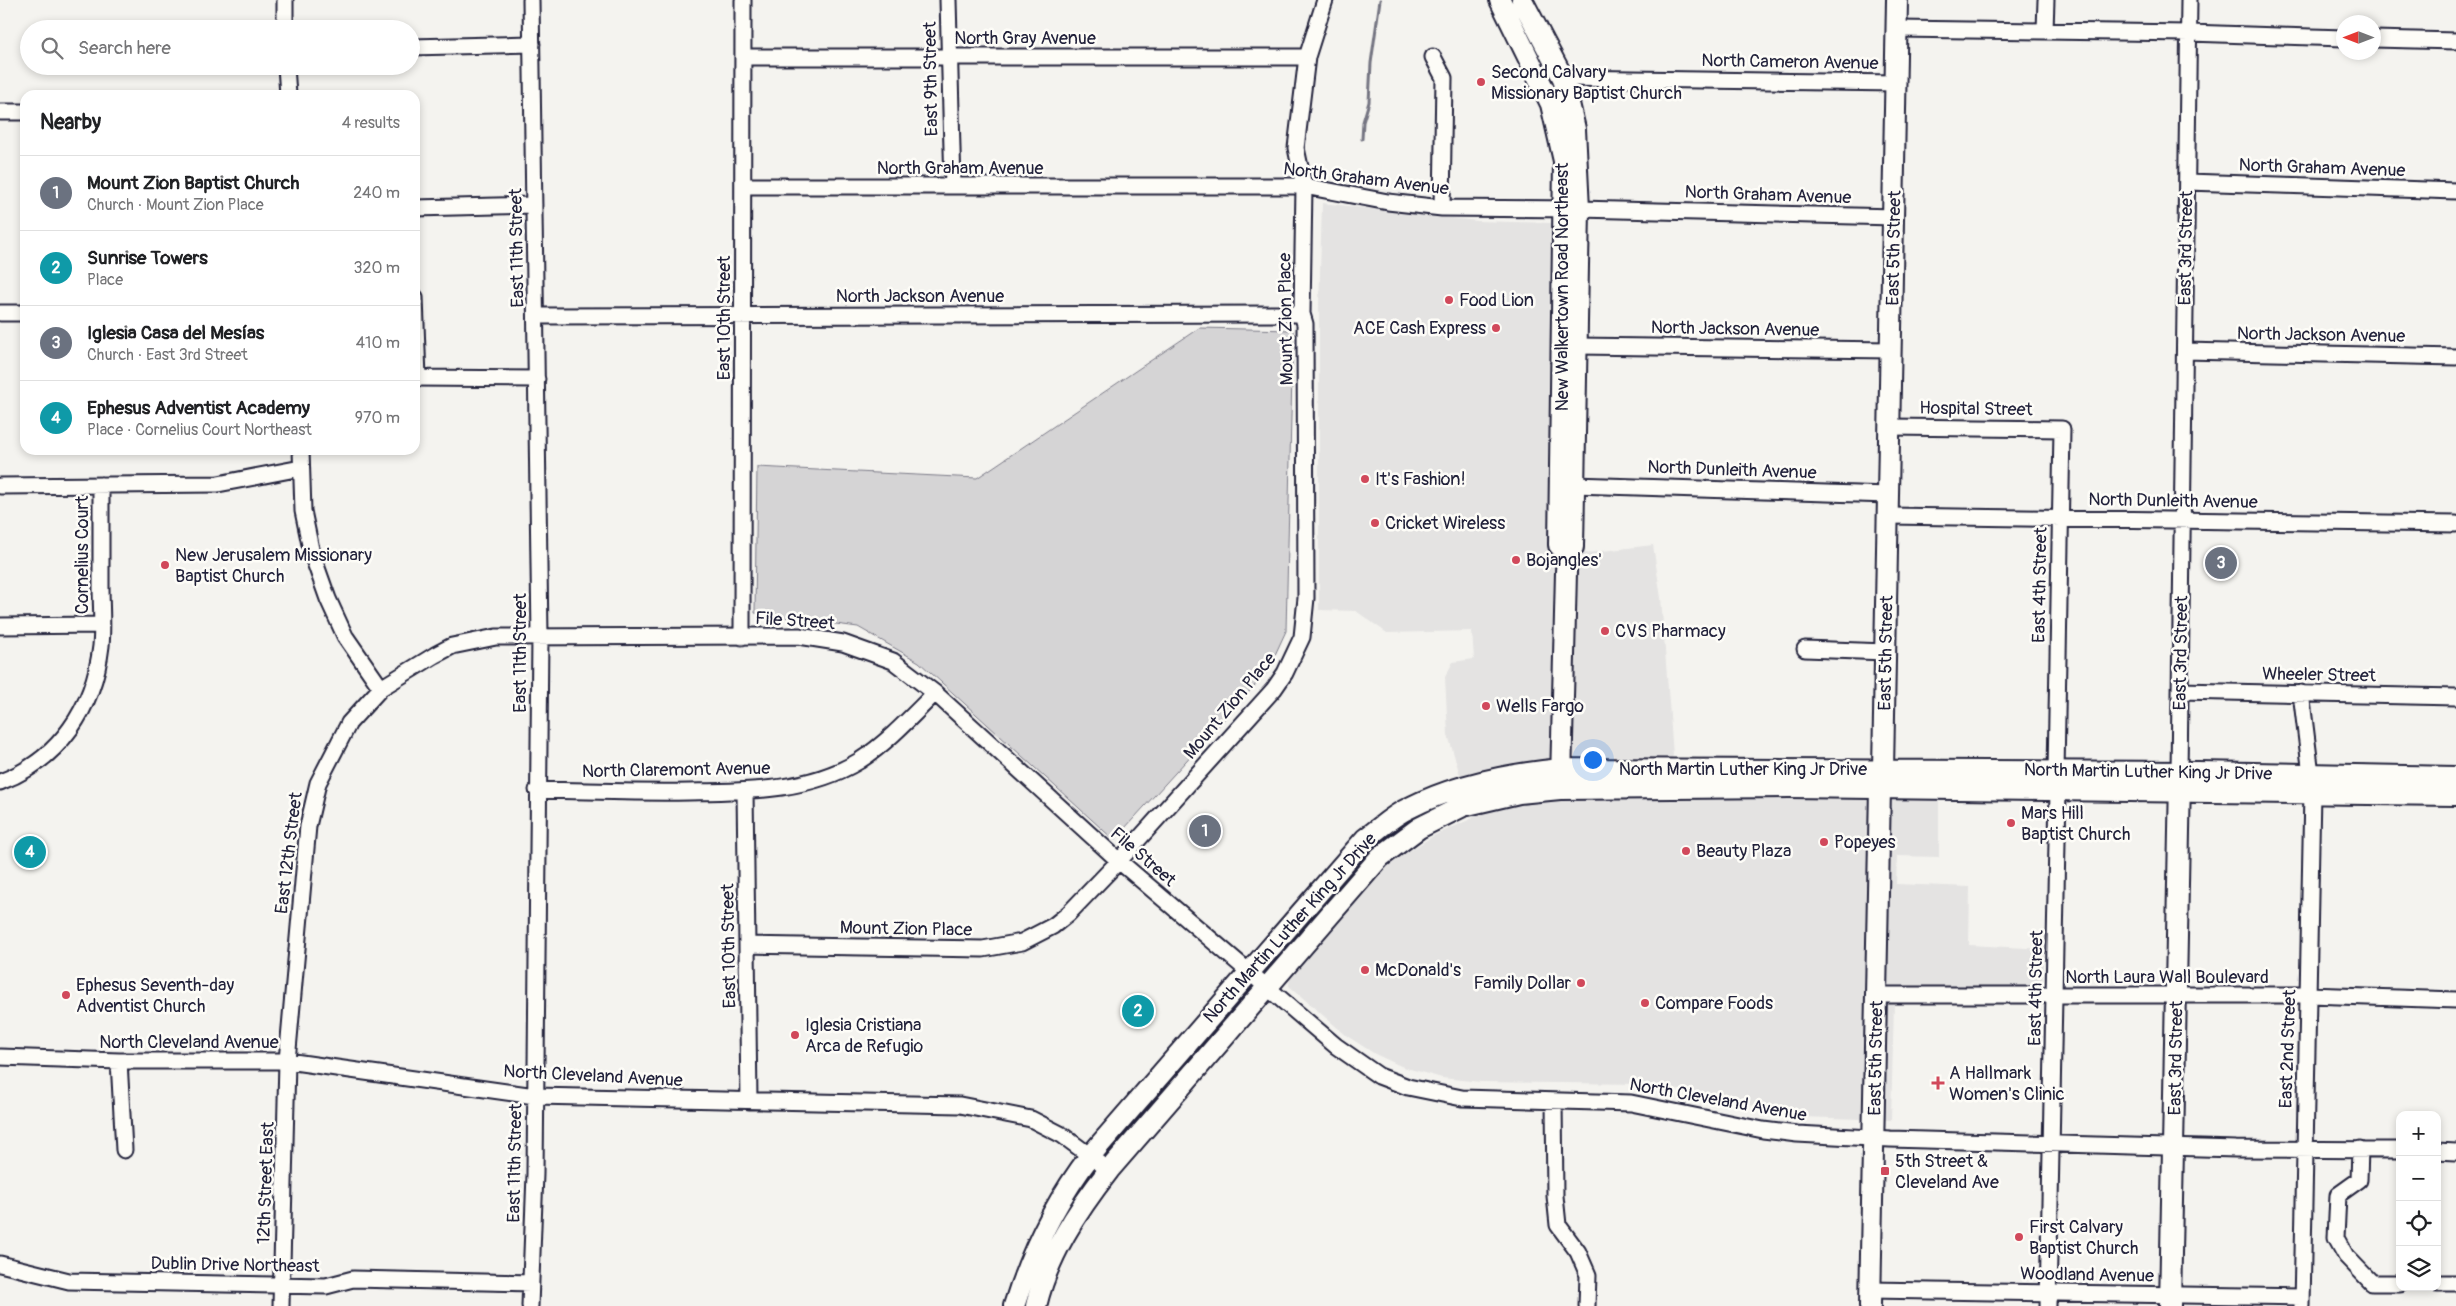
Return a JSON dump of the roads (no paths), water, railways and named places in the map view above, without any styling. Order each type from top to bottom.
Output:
[{"type":"main road","name":"New Walkertown Road Northeast","points":[[1522,0],[1563,78],[1575,129],[1559,545],[1567,553]]},
{"type":"main road","name":"East 5th Street","points":[[1870,1298],[1881,779],[1889,516],[1897,0]]},
{"type":"main road","name":"New Walkertown Road Northeast","points":[[1502,5],[1550,104],[1564,161],[1572,209],[1577,346],[1573,547],[1567,553],[1560,789]]},
{"type":"main road","points":[[1502,5],[1516,11],[1546,68],[1563,78]]},
{"type":"main road","name":"North Martin Luther King Jr Drive","points":[[1014,1306],[1035,1244],[1065,1189],[1090,1156],[1365,839],[1407,808],[1456,788],[1514,773],[1561,769],[1881,779],[2057,781],[2312,783],[2456,777]]},
{"type":"main road","name":"North Martin Luther King Jr Drive","points":[[1036,1306],[1041,1285],[1054,1255],[1084,1202],[1109,1170],[1380,856],[1419,828],[1463,806],[1519,793],[1560,789],[1881,779]]},
{"type":"main road","name":"East 3rd Street","points":[[2170,1301],[2180,782]]},
{"type":"main road","name":"North Martin Luther King Jr Drive","points":[[2312,783],[2456,795]]},
{"type":"street","points":[[285,0],[285,20]]},
{"type":"street","name":"East 11th Street","points":[[530,1306],[535,1096],[540,636],[537,316],[531,0]]},
{"type":"street","name":"East 10th Street","points":[[742,637],[743,0]]},
{"type":"street","name":"East 9th Street","points":[[948,0],[952,186]]},
{"type":"street","name":"Mount Zion Place","points":[[748,945],[983,949],[1022,942],[1053,926],[1068,914],[1119,861],[1274,689],[1286,673],[1302,638],[1305,623],[1305,324],[1302,314],[1304,186],[1296,148],[1306,57],[1324,0]]},
{"type":"street","points":[[2045,30],[2046,0]]},
{"type":"street","name":"East 3rd Street","points":[[2180,782],[2189,0]]},
{"type":"street","points":[[1898,29],[2045,30],[2336,38]]},
{"type":"street","points":[[2381,38],[2456,41]]},
{"type":"street","points":[[420,47],[532,44]]},
{"type":"street","name":"North Gray Avenue","points":[[743,57],[1306,57]]},
{"type":"street","points":[[1433,57],[1444,78],[1442,208]]},
{"type":"street","points":[[287,75],[288,90]]},
{"type":"street","name":"North Cameron Avenue","points":[[1563,78],[1896,83]]},
{"type":"street","points":[[0,112],[20,112]]},
{"type":"street","name":"North Graham Avenue","points":[[2187,182],[2456,191]]},
{"type":"street","name":"North Graham Avenue","points":[[743,186],[1304,186],[1388,202],[1442,208],[1572,209],[1894,217]]},
{"type":"street","points":[[420,208],[534,205]]},
{"type":"street","points":[[0,313],[20,312]]},
{"type":"street","name":"North Jackson Avenue","points":[[537,316],[1302,314]]},
{"type":"street","name":"North Jackson Avenue","points":[[1577,346],[1892,350]]},
{"type":"street","name":"North Jackson Avenue","points":[[2185,351],[2456,358]]},
{"type":"street","points":[[420,378],[537,379]]},
{"type":"street","name":"Hospital Street","points":[[1890,427],[2062,429]]},
{"type":"street","name":"East 4th Street","points":[[2049,1300],[2059,518],[2062,429]]},
{"type":"street","points":[[301,455],[303,510],[312,554],[328,599],[345,636],[382,688]]},
{"type":"street","points":[[0,486],[218,484],[302,468]]},
{"type":"street","name":"North Dunleith Avenue","points":[[1574,485],[1889,495]]},
{"type":"street","name":"Cornelius Court","points":[[0,782],[29,768],[46,756],[72,728],[91,693],[101,645],[101,486]]},
{"type":"street","name":"North Dunleith Avenue","points":[[1889,516],[2456,524]]},
{"type":"street","points":[[0,626],[101,625]]},
{"type":"street","name":"File Street","points":[[382,688],[452,646],[496,638],[540,636],[798,636],[843,643],[893,660],[935,693],[1119,861],[1248,972]]},
{"type":"street","points":[[1805,649],[1886,652]]},
{"type":"street","name":"East 12th Street","points":[[287,1061],[307,838],[312,802],[326,765],[349,723],[382,688]]},
{"type":"street","name":"Wheeler Street","points":[[2180,691],[2456,697]]},
{"type":"street","name":"North Claremont Avenue","points":[[537,790],[745,791],[789,786],[841,771],[874,750],[935,693]]},
{"type":"street","name":"East 2nd Street","points":[[2301,693],[2312,783],[2302,1302]]},
{"type":"street","name":"East 10th Street","points":[[745,791],[749,1101]]},
{"type":"street","name":"North Cleveland Avenue","points":[[1248,972],[1339,1048],[1379,1076],[1408,1087],[1462,1098],[1632,1103],[1763,1130],[1874,1138],[2304,1150],[2396,1150]]},
{"type":"street","name":"North Laura Wall Boulevard","points":[[1877,994],[2054,996],[2309,995],[2456,1000]]},
{"type":"street","name":"North Cleveland Avenue","points":[[0,1057],[120,1062],[287,1061],[535,1096],[960,1105],[1031,1119],[1062,1135],[1109,1170]]},
{"type":"street","name":"12th Street East","points":[[281,1306],[287,1061]]},
{"type":"street","points":[[120,1062],[124,1150]]},
{"type":"street","points":[[1554,1101],[1555,1196],[1558,1224],[1578,1252],[1588,1275],[1587,1306]]},
{"type":"street","points":[[2360,1149],[2359,1180],[2338,1195],[2336,1238],[2346,1256],[2372,1283],[2396,1283]]},
{"type":"street","points":[[2441,1151],[2456,1152]]},
{"type":"street","name":"Dublin Drive Northeast","points":[[0,1264],[68,1281],[326,1286],[353,1279],[531,1283]]},
{"type":"street","points":[[2441,1283],[2456,1283]]},
{"type":"street","name":"Woodland Avenue","points":[[1870,1298],[2302,1302]]},
{"type":"waterway","points":[[1362,139],[1363,122],[1369,102],[1371,63],[1380,0]]},
{"type":"place","name":"Second Calvary Missionary Baptist Church","points":[[1481,82]]},
{"type":"place","name":"Food Lion","points":[[1449,300]]},
{"type":"place","name":"ACE Cash Express","points":[[1496,328]]},
{"type":"place","name":"It's Fashion!","points":[[1365,479]]},
{"type":"place","name":"Cricket Wireless","points":[[1375,523]]},
{"type":"place","name":"Bojangles'","points":[[1516,560]]},
{"type":"place","name":"Iglesia Casa del Mesías","points":[[2221,563]]},
{"type":"place","name":"New Jerusalem Missionary Baptist Church","points":[[165,565]]},
{"type":"place","name":"CVS Pharmacy","points":[[1605,631]]},
{"type":"place","name":"Wells Fargo","points":[[1486,706]]},
{"type":"place","name":"Mars Hill Baptist Church","points":[[2011,823]]},
{"type":"place","name":"Mount Zion Baptist Church","points":[[1205,831]]},
{"type":"place","name":"Popeyes","points":[[1824,842]]},
{"type":"place","name":"Beauty Plaza","points":[[1686,851]]},
{"type":"place","name":"Ephesus Adventist Academy","points":[[30,852]]},
{"type":"place","name":"McDonald's","points":[[1365,970]]},
{"type":"place","name":"Family Dollar","points":[[1581,983]]},
{"type":"place","name":"Ephesus Seventh-day Adventist Church","points":[[66,995]]},
{"type":"place","name":"Compare Foods","points":[[1645,1003]]},
{"type":"place","name":"Sunrise Towers","points":[[1138,1011]]},
{"type":"place","name":"Iglesia Cristiana Arca de Refugio","points":[[795,1035]]},
{"type":"place","name":"A Hallmark Women's Clinic","points":[[1938,1083]]},
{"type":"place","name":"5th Street & Cleveland Ave","points":[[1885,1171]]},
{"type":"place","name":"First Calvary Baptist Church","points":[[2019,1237]]}]
